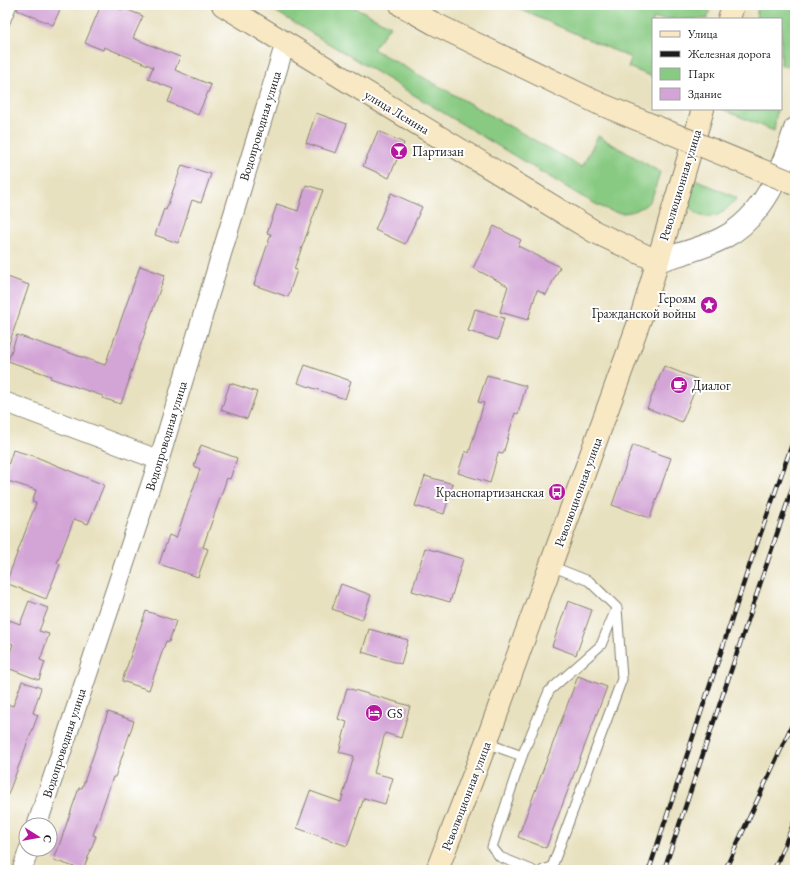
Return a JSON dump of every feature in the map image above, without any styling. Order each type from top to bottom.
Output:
[{"type":"main road","name":"улица Ленина","points":[[223,5],[595,232],[657,261]]},
{"type":"main road","points":[[401,5],[434,24],[598,103],[795,184]]},
{"type":"main road","points":[[729,18],[733,5]]},
{"type":"main road","name":"Революционная улица","points":[[438,870],[551,566],[642,314],[703,110]]},
{"type":"street","name":"Водопроводная улица","points":[[40,817],[159,460],[285,44]]},
{"type":"street","points":[[657,261],[724,238],[754,215],[783,166],[795,129]]},
{"type":"street","points":[[5,402],[159,460]]},
{"type":"street","points":[[22,870],[26,857]]},
{"type":"lane","points":[[5,22],[12,5]]},
{"type":"lane","points":[[543,870],[552,867],[622,679],[617,608],[589,581],[551,566]]},
{"type":"lane","points":[[532,870],[500,857],[492,847],[522,756],[549,691],[601,645],[617,608]]},
{"type":"lane","points":[[486,743],[522,756]]},
{"type":"green space","points":[[265,5],[351,5],[390,26],[373,49],[582,167],[598,136],[660,172],[651,199],[643,207],[629,212],[615,212],[601,207]]},
{"type":"green space","points":[[510,5],[712,5],[707,18],[652,18],[652,77],[628,67],[631,58]]},
{"type":"green space","points":[[758,5],[795,5],[795,60],[790,68],[782,65],[782,18],[756,18]]},
{"type":"green space","points":[[724,110],[777,110],[774,131]]},
{"type":"green space","points":[[695,179],[737,198],[718,215],[704,217],[696,214],[690,201],[691,190]]},
{"type":"building","points":[[18,5],[62,5],[53,25],[17,10]]},
{"type":"building","points":[[101,5],[109,5],[124,11],[125,9],[143,16],[133,38],[180,57],[175,70],[211,85],[198,115],[168,102],[173,89],[148,79],[153,67],[104,47],[103,50],[85,43]]},
{"type":"building","points":[[316,113],[347,124],[336,153],[306,143]]},
{"type":"building","points":[[378,131],[404,143],[389,178],[363,166]]},
{"type":"building","points":[[182,165],[211,174],[201,203],[192,200],[178,243],[155,235],[164,209],[166,210]]},
{"type":"building","points":[[306,185],[323,190],[294,269],[297,270],[288,297],[254,285],[271,234],[267,233],[277,204],[298,211]]},
{"type":"building","points":[[391,193],[422,207],[405,244],[375,230]]},
{"type":"building","points":[[494,226],[521,240],[518,246],[560,267],[546,295],[537,290],[528,320],[500,312],[508,286],[473,268]]},
{"type":"building","points":[[140,266],[165,275],[121,404],[102,398],[103,396],[50,378],[51,376],[8,361],[17,335],[105,365]]},
{"type":"building","points":[[5,276],[29,285],[8,347],[5,347]]},
{"type":"building","points":[[475,309],[504,318],[498,340],[468,331]]},
{"type":"building","points":[[305,365],[351,381],[345,399],[298,383]]},
{"type":"building","points":[[664,366],[699,380],[682,422],[647,408]]},
{"type":"building","points":[[487,375],[526,386],[518,414],[515,413],[503,454],[498,453],[490,483],[458,473],[465,451],[469,453],[484,403],[478,402]]},
{"type":"building","points":[[230,383],[257,392],[247,419],[221,410]]},
{"type":"building","points":[[201,445],[237,458],[230,479],[227,478],[203,547],[208,549],[198,577],[159,564],[169,535],[176,538],[200,469],[194,466]]},
{"type":"building","points":[[633,445],[671,458],[650,518],[612,505]]},
{"type":"building","points":[[13,450],[34,456],[104,485],[88,524],[74,519],[57,563],[60,564],[46,599],[6,583],[36,503],[32,502],[36,490],[5,480],[5,475]]},
{"type":"building","points":[[425,476],[453,484],[444,514],[415,506]]},
{"type":"building","points":[[425,548],[463,559],[450,602],[412,591]]},
{"type":"building","points":[[341,584],[371,595],[362,620],[332,609]]},
{"type":"building","points":[[29,601],[48,608],[39,631],[49,634],[40,660],[45,662],[39,680],[5,667],[13,644],[5,641],[5,631],[9,620],[20,624]]},
{"type":"building","points":[[568,601],[592,610],[576,655],[552,646]]},
{"type":"building","points":[[146,611],[176,621],[169,642],[166,641],[149,690],[122,681]]},
{"type":"building","points":[[369,629],[408,640],[401,664],[362,652]]},
{"type":"building","points":[[578,676],[607,687],[546,848],[518,837]]},
{"type":"building","points":[[22,681],[41,688],[33,713],[38,715],[7,797],[5,797],[5,703],[13,706]]},
{"type":"building","points":[[347,688],[410,706],[401,738],[385,733],[374,773],[393,778],[385,804],[364,798],[347,846],[297,828],[310,791],[341,802],[354,756],[339,752],[347,722],[338,719]]},
{"type":"building","points":[[108,712],[134,721],[93,835],[96,836],[83,870],[54,860],[55,857],[58,857],[58,848],[79,788],[82,788]]},
{"type":"railway","points":[[649,870],[751,561],[795,436]]},
{"type":"railway","points":[[664,870],[795,480]]},
{"type":"railway","points":[[725,870],[793,723]]},
{"type":"railway","points":[[774,870],[795,820]]},
{"type":"place","name":"Партизан","points":[[399,151]]},
{"type":"place","name":"Героям Гражданской войны","points":[[709,305]]},
{"type":"place","name":"Диалог","points":[[679,385]]},
{"type":"place","name":"Краснопартизанская","points":[[557,492]]},
{"type":"place","name":"GS","points":[[374,713]]}]
